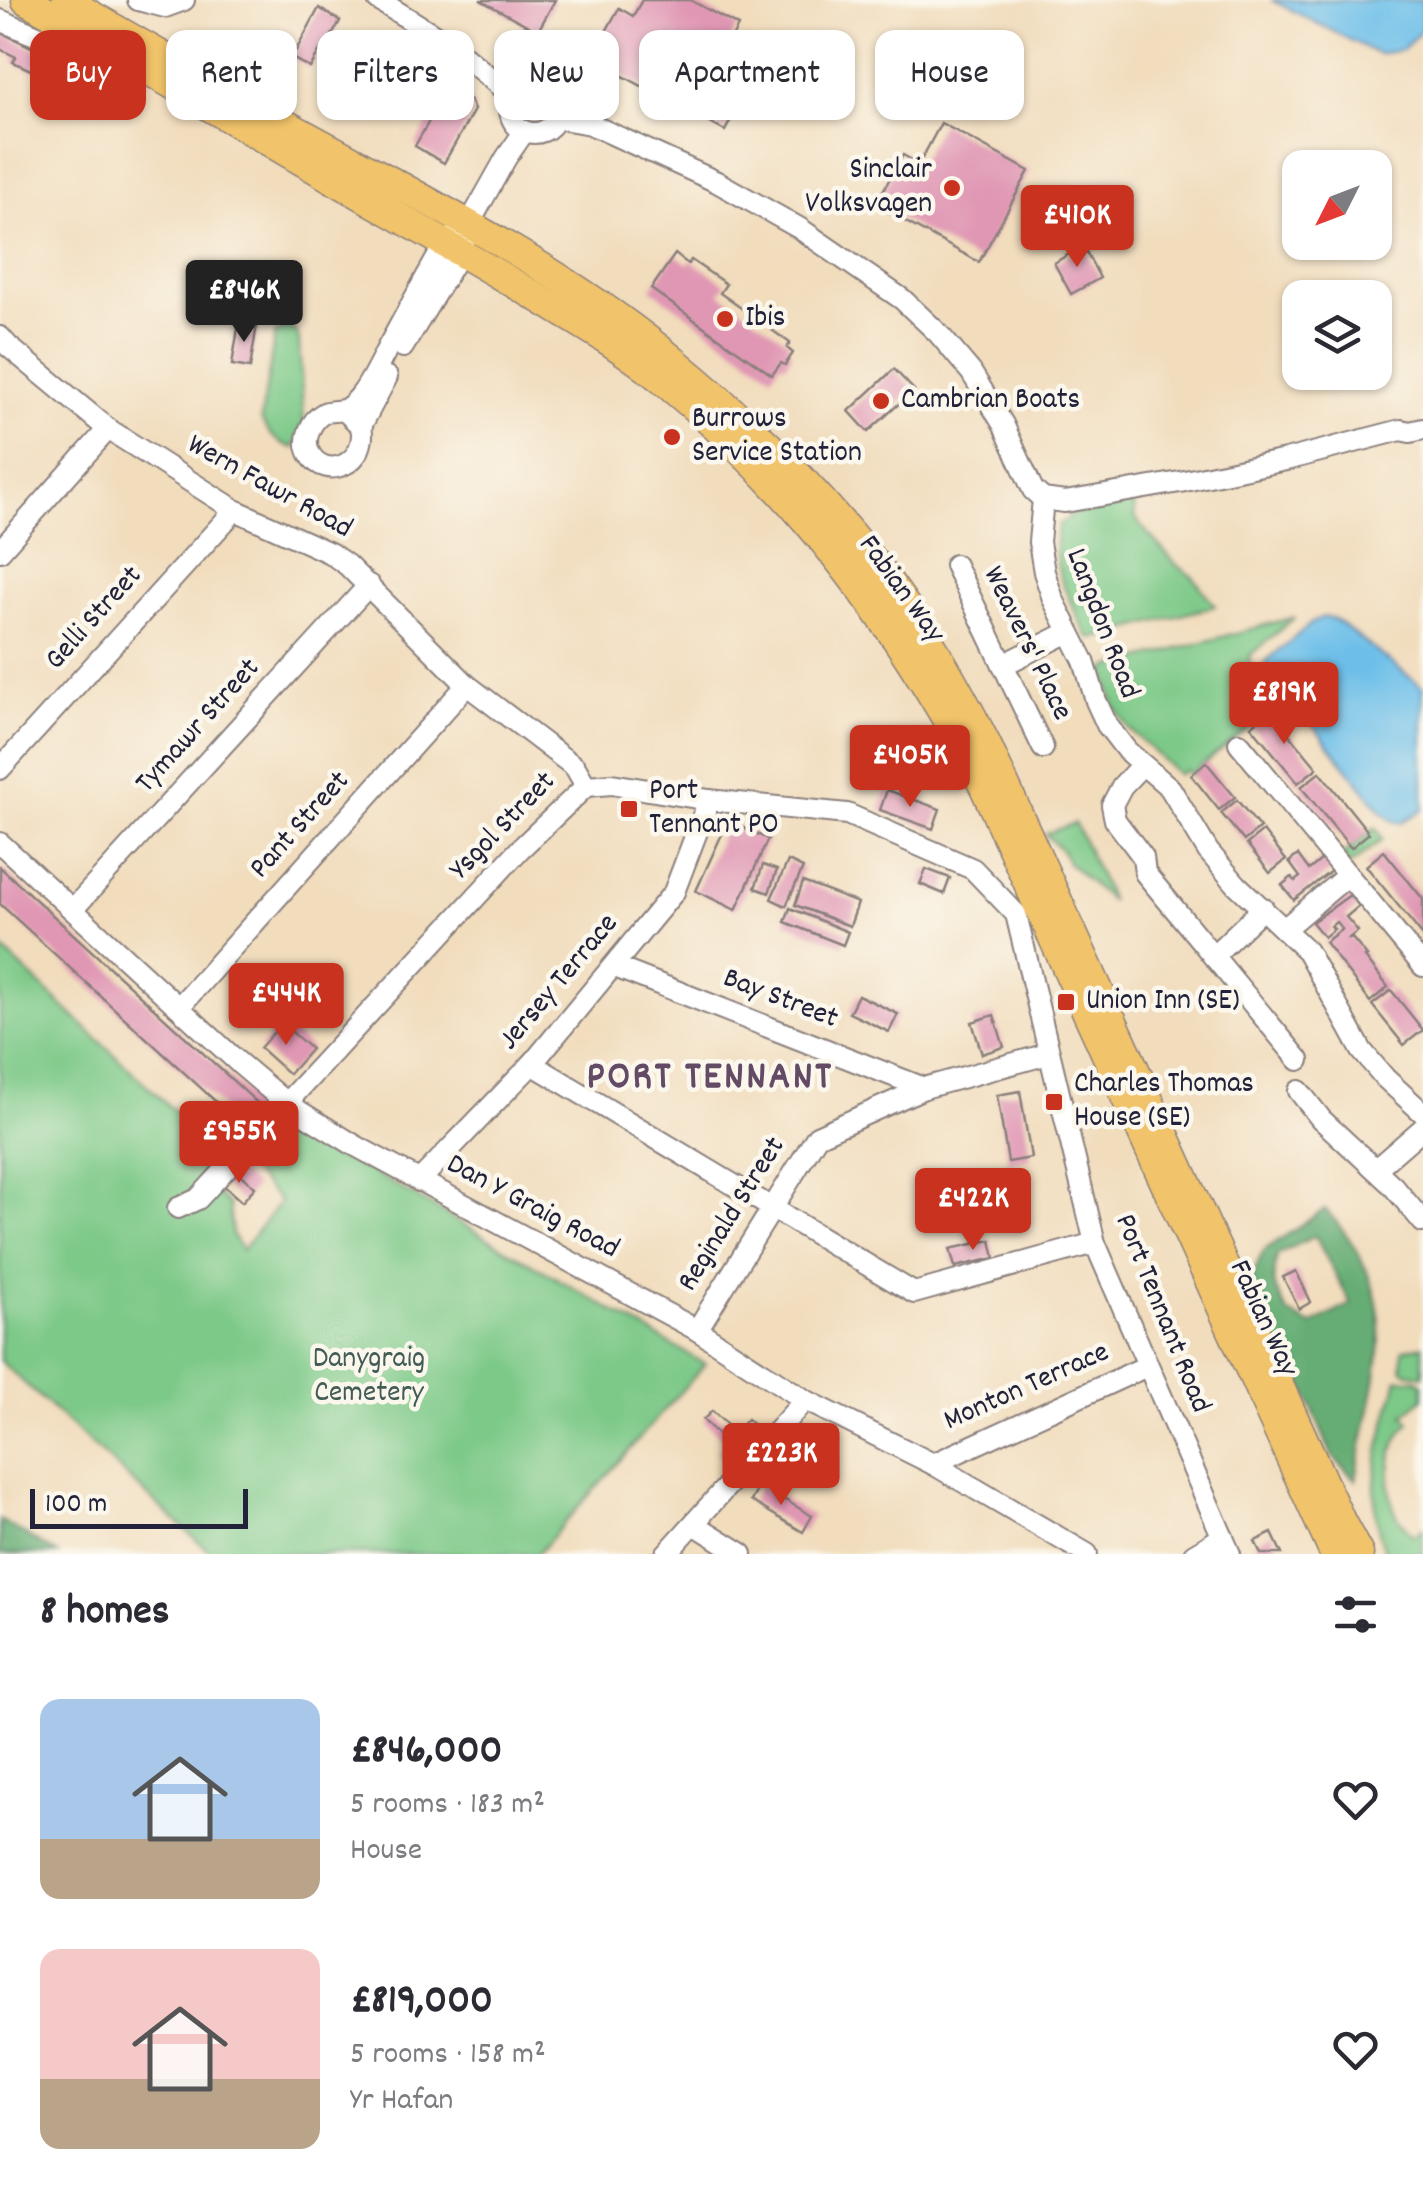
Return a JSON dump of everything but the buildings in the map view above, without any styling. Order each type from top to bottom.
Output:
[{"type":"highway","name":"Fabian Way","points":[[26,0],[80,30]]},
{"type":"highway","name":"Fabian Way","points":[[66,0],[469,224],[603,308],[676,362],[768,444],[858,543],[911,612],[957,688],[1013,798],[1342,1522],[1360,1554]]},
{"type":"highway","name":"Fabian Way","points":[[146,70],[453,247],[596,333],[659,377],[706,418],[803,516],[849,570],[940,706],[983,786],[1334,1554]]},
{"type":"street","points":[[138,0],[165,7],[184,0]]},
{"type":"street","points":[[378,0],[451,45],[494,81]]},
{"type":"street","points":[[0,20],[30,33]]},
{"type":"street","points":[[512,120],[524,132],[540,133],[556,120]]},
{"type":"street","points":[[568,120],[590,124],[717,182],[799,228],[902,299],[971,372],[1003,424],[1033,490],[1044,499],[1065,502],[1286,460],[1401,430],[1423,414]]},
{"type":"street","points":[[453,247],[361,426],[363,442],[356,457],[333,467],[319,462],[310,454],[308,432],[314,422],[324,412],[344,410],[364,390],[524,132]]},
{"type":"street","name":"Wern Fawr Road","points":[[3,346],[108,428],[235,510],[330,553],[347,565],[468,685],[575,767],[586,786]]},
{"type":"street","points":[[344,410],[361,426]]},
{"type":"street","points":[[0,552],[108,428]]},
{"type":"street","points":[[1401,430],[1423,429]]},
{"type":"street","name":"Langdon Road","points":[[1044,499],[1039,542],[1044,572],[1084,661],[1107,725],[1128,751],[1170,788],[1208,851],[1237,885],[1307,952],[1362,1051],[1423,1112]]},
{"type":"street","name":"Gelli Street","points":[[0,769],[235,510]]},
{"type":"street","name":"Weavers' Place","points":[[955,565],[1044,748]]},
{"type":"street","name":"Tymawr Street","points":[[73,909],[369,585]]},
{"type":"street","points":[[1003,665],[1070,632]]},
{"type":"street","name":"Pant Street","points":[[180,1007],[468,685]]},
{"type":"street","points":[[1239,743],[1423,966]]},
{"type":"street","points":[[1142,765],[1122,786],[1112,804],[1115,820],[1143,857],[1145,874],[1299,1060]]},
{"type":"street","name":"Ysgol Street","points":[[178,1208],[198,1199],[520,850],[586,786],[612,784],[709,800],[847,814],[973,869],[1016,914]]},
{"type":"street","name":"Jersey Terrace","points":[[419,1181],[532,1064],[674,892],[709,800]]},
{"type":"street","name":"Dan Y Graig Road","points":[[0,842],[286,1103],[419,1181],[697,1330],[805,1400],[933,1464],[1087,1554]]},
{"type":"street","points":[[1284,929],[1348,875]]},
{"type":"street","points":[[1214,956],[1263,908]]},
{"type":"street","name":"Port Tennant Road","points":[[1016,914],[1095,1243],[1226,1546]]},
{"type":"street","name":"Bay Street","points":[[615,967],[924,1088]]},
{"type":"street","name":"Reginald Street","points":[[697,1330],[817,1136],[924,1088],[1048,1054]]},
{"type":"street","points":[[532,1064],[914,1292],[1095,1243]]},
{"type":"street","points":[[1298,1091],[1321,1119],[1377,1168],[1423,1222]]},
{"type":"street","points":[[1377,1168],[1423,1128]]},
{"type":"street","name":"Monton Terrace","points":[[933,1464],[1147,1366]]},
{"type":"street","points":[[666,1554],[805,1400]]},
{"type":"street","points":[[694,1524],[742,1554]]},
{"type":"street","points":[[1194,1554],[1226,1546]]},
{"type":"green space","points":[[286,326],[297,332],[299,340],[304,423],[294,448],[274,437],[261,419],[275,334]]},
{"type":"green space","points":[[1134,502],[1135,517],[1142,527],[1194,578],[1215,606],[1092,639],[1062,582],[1056,554],[1059,525],[1075,513]]},
{"type":"green space","points":[[1295,617],[1249,656],[1251,675],[1276,706],[1190,775],[1186,770],[1179,775],[1128,728],[1114,705],[1107,668]]},
{"type":"green space","points":[[1075,823],[1111,901],[1068,863],[1045,834]]},
{"type":"green space","points":[[1375,828],[1383,839],[1350,865],[1342,855]]},
{"type":"green space","name":"Danygraig Cemetery","points":[[0,947],[236,1169],[215,1192],[229,1205],[232,1235],[242,1250],[280,1202],[248,1168],[286,1122],[705,1364],[537,1554],[212,1554],[0,1361]]},
{"type":"green space","points":[[1325,1209],[1356,1250],[1371,1283],[1379,1317],[1379,1352],[1356,1480],[1332,1456],[1293,1361],[1265,1325],[1251,1280],[1263,1251]],"holes":[[[1315,1236],[1351,1304],[1311,1325],[1287,1312],[1273,1283],[1277,1255]]]},
{"type":"green space","points":[[1423,1346],[1423,1376],[1404,1371],[1403,1349]]},
{"type":"green space","points":[[1398,1379],[1416,1379],[1423,1384],[1423,1398],[1404,1415],[1410,1423],[1397,1440],[1390,1475],[1391,1499],[1398,1516],[1413,1536],[1423,1529],[1422,1554],[1386,1554],[1375,1509],[1377,1466]]},
{"type":"green space","points":[[0,1520],[58,1554],[0,1554]]},
{"type":"water","points":[[1271,0],[1423,0],[1423,29],[1402,50],[1378,54]]},
{"type":"water","points":[[1323,617],[1334,619],[1423,687],[1423,809],[1402,823],[1383,813],[1264,663]]},
{"type":"place","name":"Sinclair Volksvagen","points":[[952,188]]},
{"type":"place","name":"Ibis","points":[[725,319]]},
{"type":"place","name":"Cambrian Boats","points":[[881,401]]},
{"type":"place","name":"Burrows Service Station","points":[[672,437]]},
{"type":"place","name":"Port Tennant PO","points":[[629,809]]},
{"type":"place","name":"Union Inn (SE)","points":[[1066,1002]]},
{"type":"place","name":"Charles Thomas House (SE)","points":[[1054,1102]]},
{"type":"district","name":"PORT TENNANT","points":[[710,1079]]}]
